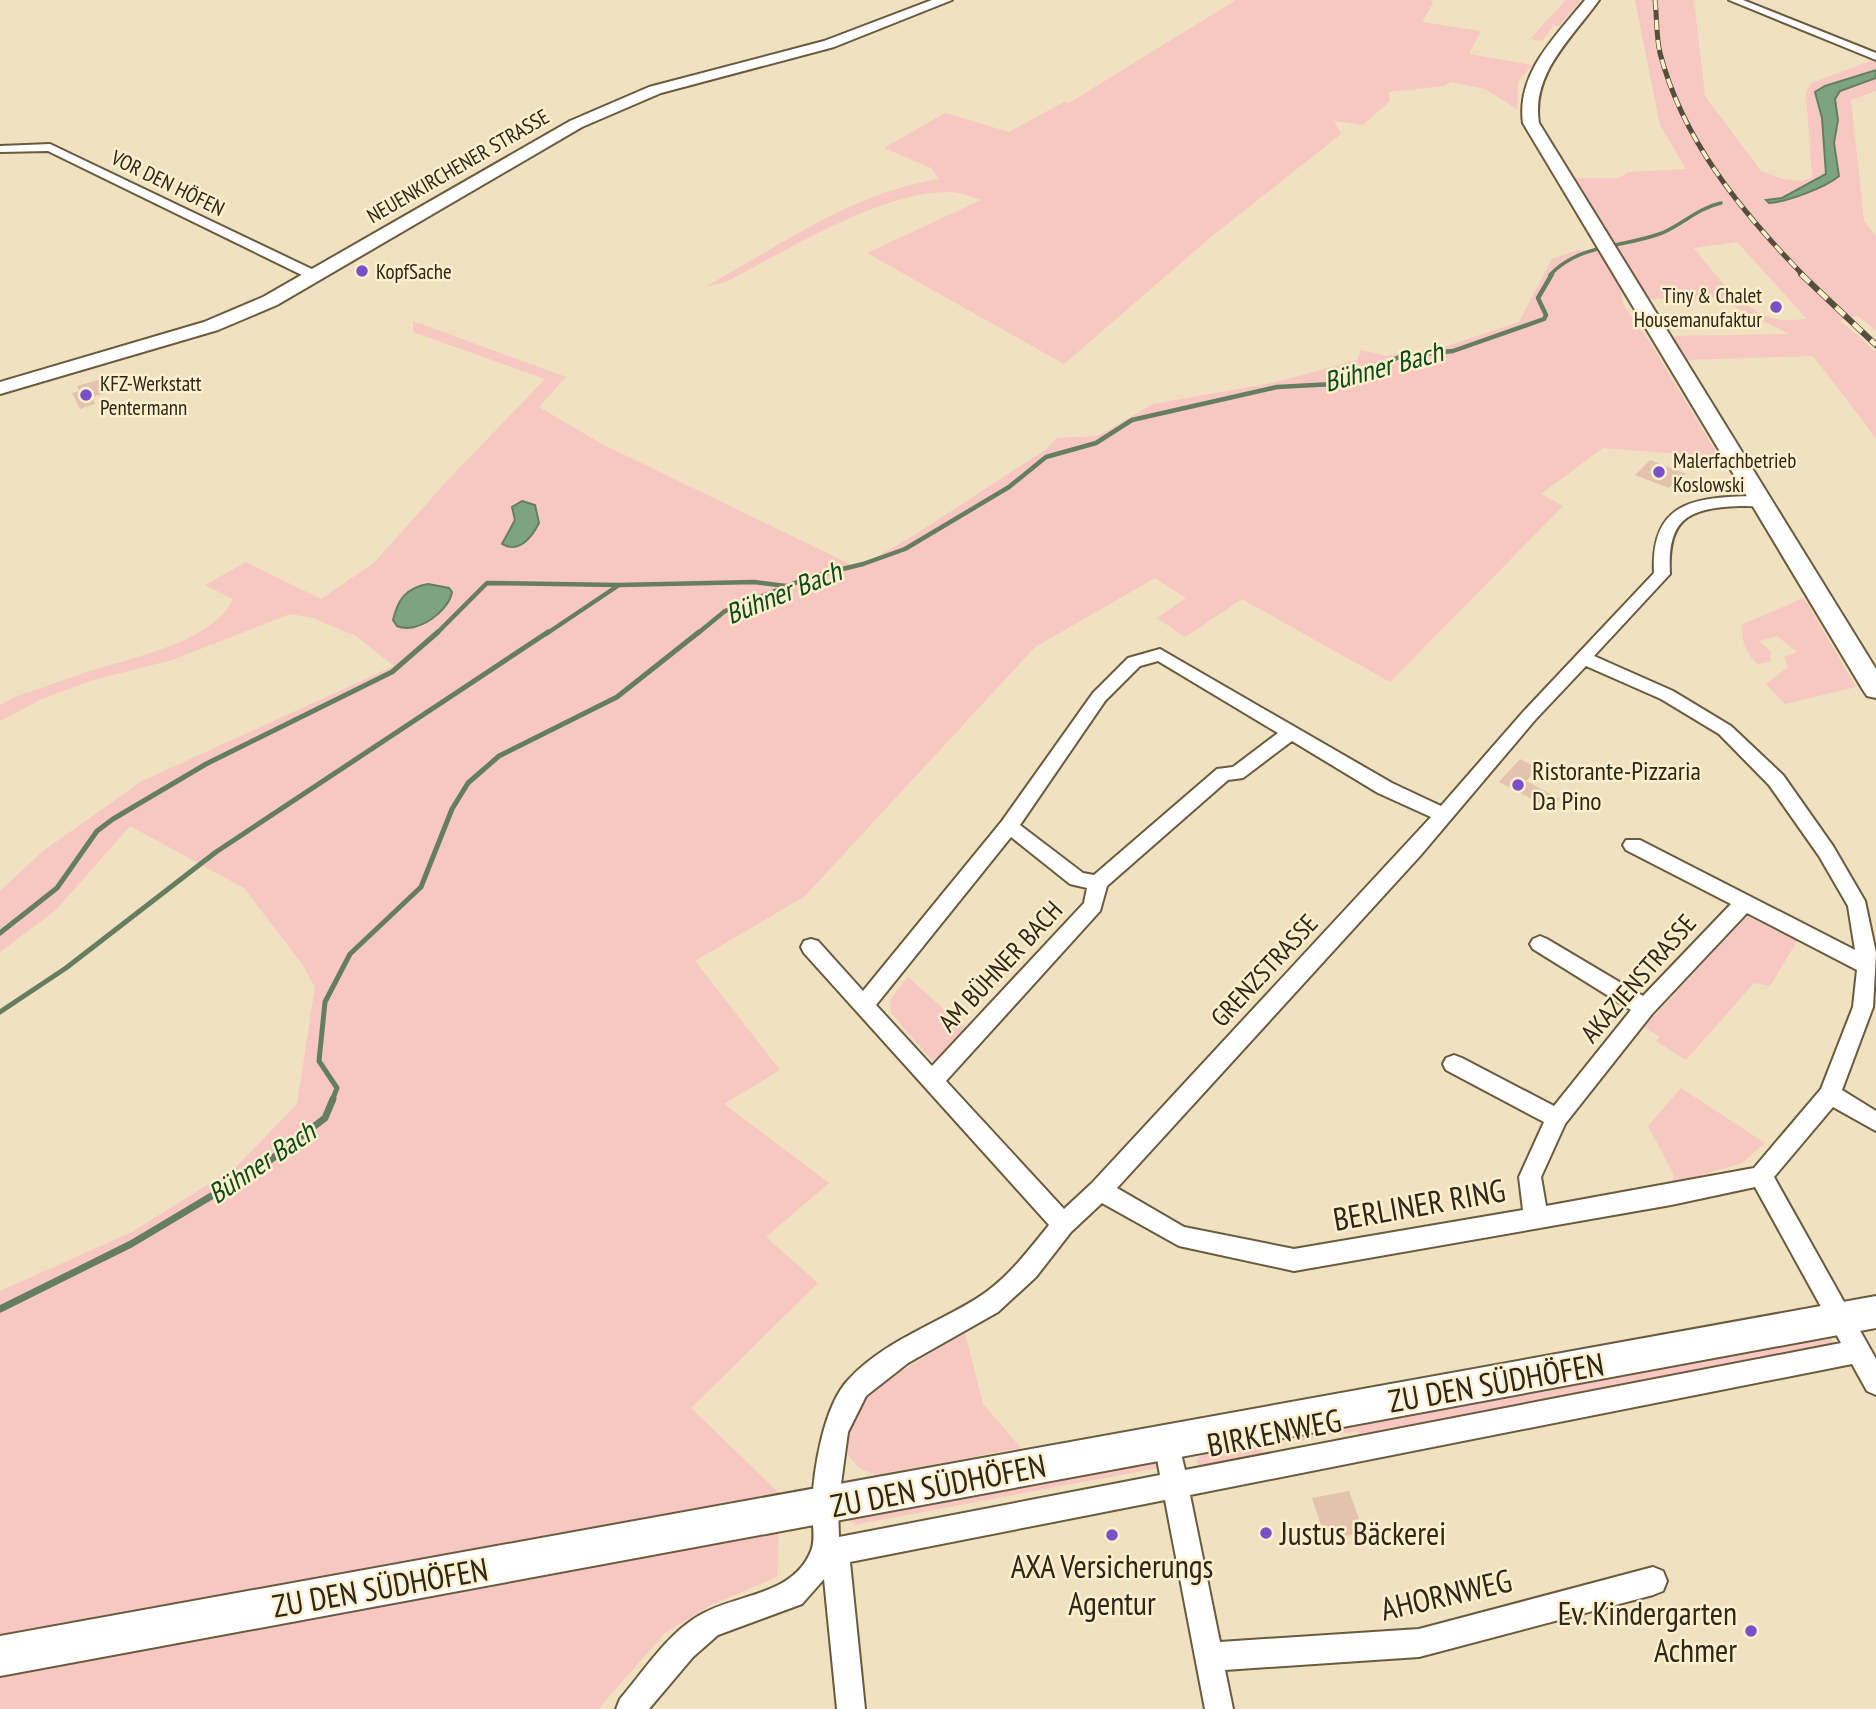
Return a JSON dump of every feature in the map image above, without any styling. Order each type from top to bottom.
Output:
[{"type":"street","name":"NEUENKIRCHENER STRASSE","points":[[0,387],[211,326],[270,300],[576,124],[612,106],[655,90],[829,44],[945,0]]},
{"type":"street","points":[[1592,0],[1535,78],[1527,106],[1531,122],[1876,690]]},
{"type":"street","points":[[1734,0],[1876,57]]},
{"type":"street","name":"VOR DEN HÖFEN","points":[[0,149],[50,147],[315,276]]},
{"type":"street","name":"GRENZSTRASSE","points":[[826,1553],[825,1506],[835,1430],[857,1388],[899,1355],[989,1304],[1028,1269],[1063,1225],[1100,1189],[1662,574],[1659,555],[1662,533],[1680,514],[1705,502],[1762,501]]},
{"type":"street","points":[[864,1005],[1009,826],[1099,698],[1134,662],[1160,655],[1385,788],[1443,815]]},
{"type":"street","points":[[1583,658],[1667,695],[1726,730],[1776,780],[1826,851],[1858,906],[1868,966],[1870,1009],[1830,1094],[1761,1176],[1859,1316],[1859,1351],[1876,1383]]},
{"type":"street","name":"AM BÜHNER BACH","points":[[932,1081],[1093,906],[1098,883],[1223,774],[1237,773],[1293,732]]},
{"type":"street","name":"AM BÜHNER BACH","points":[[1009,826],[1077,879],[1098,883]]},
{"type":"street","points":[[1633,845],[1868,966]]},
{"type":"street","name":"AKAZIENSTRASSE","points":[[1536,1217],[1530,1177],[1557,1118],[1645,1008],[1743,904]]},
{"type":"street","points":[[1540,944],[1645,1008]]},
{"type":"street","points":[[811,947],[1063,1225]]},
{"type":"street","points":[[1454,1064],[1557,1118]]},
{"type":"street","points":[[1830,1094],[1876,1122]]},
{"type":"street","name":"BERLINER RING","points":[[1100,1189],[1179,1236],[1294,1260],[1671,1195],[1761,1176]]},
{"type":"street","name":"ZU DEN SÜDHÖFEN","points":[[0,1656],[1859,1316]]},
{"type":"street","name":"BIRKENWEG","points":[[826,1553],[1859,1351]]},
{"type":"street","points":[[1167,1442],[1219,1709]]},
{"type":"street","points":[[630,1709],[683,1647],[709,1625],[792,1594],[812,1574],[826,1553],[836,1560],[851,1709]]},
{"type":"street","name":"AHORNWEG","points":[[1209,1657],[1419,1643],[1547,1606],[1653,1581]]},
{"type":"shaded area","points":[[1236,0],[1431,0],[1433,3],[1422,22],[1481,31],[1469,54],[1532,65],[1518,82],[1517,109],[1485,89],[1451,82],[1444,86],[1389,92],[1390,101],[1363,125],[1334,121],[1341,134],[1211,237],[1064,364],[867,253],[981,200],[957,193],[924,194],[866,211],[806,239],[726,282],[705,287],[847,208],[908,186],[939,179],[931,168],[884,148],[945,113],[1009,132],[1064,102],[1069,103]]},
{"type":"shaded area","points":[[1566,0],[1581,0],[1559,26],[1554,25],[1542,41],[1530,39]]},
{"type":"shaded area","points":[[1635,0],[1694,0],[1705,96],[1761,171],[1783,179],[1801,181],[1812,177],[1806,93],[1811,83],[1876,59],[1876,91],[1851,100],[1864,221],[1876,236],[1876,331],[1858,316],[1840,320],[1876,352],[1876,438],[1813,356],[1683,360],[1670,336],[1789,334],[1716,297],[1646,299],[1574,178],[1619,178],[1628,172],[1686,169],[1660,125]],"holes":[[[1737,242],[1806,318],[1783,320],[1756,311],[1732,293],[1694,248]]]},
{"type":"shaded area","points":[[1876,70],[1876,78],[1840,91],[1835,99],[1838,120],[1834,143],[1839,176],[1805,194],[1769,203],[1766,200],[1782,198],[1826,174],[1822,118],[1815,92],[1825,86]]},
{"type":"shaded area","points":[[1577,250],[1600,252],[1620,284],[1623,304],[1651,344],[1719,457],[1603,448],[1541,494],[1563,506],[1390,682],[1242,599],[1185,637],[1157,618],[1186,598],[1155,578],[1035,647],[805,896],[695,961],[780,1070],[724,1104],[829,1183],[766,1237],[818,1283],[691,1408],[780,1494],[777,1577],[711,1605],[665,1633],[598,1709],[0,1709],[0,1291],[132,1232],[237,1166],[297,1104],[315,987],[302,964],[244,888],[130,826],[56,910],[0,952],[0,891],[43,851],[142,781],[394,666],[356,636],[313,618],[290,614],[172,660],[93,680],[42,699],[0,721],[0,705],[69,678],[168,647],[208,627],[223,614],[233,599],[205,585],[246,562],[321,599],[375,562],[447,481],[545,379],[413,332],[413,321],[566,377],[539,407],[602,444],[858,568],[916,534],[1045,450],[1057,438],[1097,436],[1153,404],[1272,383],[1357,360],[1361,350],[1386,356],[1447,346],[1519,322],[1552,259]],"holes":[[[411,589],[452,596],[424,626],[404,629],[400,599]]]},
{"type":"shaded area","points":[[522,501],[535,505],[539,523],[533,534],[524,542],[508,547],[502,544],[515,520],[512,507]]},
{"type":"shaded area","points":[[428,584],[449,588],[452,592],[445,607],[431,620],[422,624],[405,628],[397,626],[393,620],[400,600],[414,588]]},
{"type":"shaded area","points":[[1804,598],[1856,687],[1785,704],[1766,684],[1788,667],[1784,657],[1797,652],[1777,636],[1759,641],[1771,652],[1770,662],[1757,664],[1745,646],[1743,624]]},
{"type":"shaded area","points":[[1746,916],[1797,941],[1770,986],[1754,983],[1686,1060],[1656,1041],[1660,1037],[1644,1027]]},
{"type":"shaded area","points":[[908,977],[967,1030],[935,1064],[891,1013],[890,1000]]},
{"type":"shaded area","points":[[1681,1088],[1765,1143],[1742,1163],[1672,1184],[1674,1175],[1648,1126]]},
{"type":"shaded area","points":[[965,1333],[983,1404],[1021,1448],[875,1475],[858,1467],[847,1453],[848,1426],[871,1389]]},
{"type":"shaded area","points":[[1832,1334],[1832,1343],[1818,1350],[1360,1436],[1358,1431],[1297,1441],[1295,1436]]},
{"type":"shaded area","points":[[1261,1444],[1265,1457],[1200,1467],[1196,1461],[1216,1449]]},
{"type":"shaded area","points":[[1156,1461],[1158,1468],[855,1525],[849,1520],[855,1515]]},
{"type":"building","name":"KFZ-Werkstatt Pentermann","points":[[101,379],[108,392],[92,397],[95,404],[80,409],[72,393],[79,391],[77,386]]},
{"type":"building","name":"Malerfachbetrieb Koslowski","points":[[1650,460],[1686,474],[1669,488],[1635,475]]},
{"type":"building","name":"Ristorante-Pizzaria Da Pino","points":[[1520,759],[1538,768],[1526,781],[1560,799],[1551,809],[1499,782]]},
{"type":"building","points":[[1349,1491],[1364,1532],[1326,1540],[1312,1498]]},
{"type":"waterway","name":"Bühner Bach","points":[[1550,275],[1575,257],[1662,233],[1721,203]]},
{"type":"waterway","name":"Bühner Bach","points":[[697,634],[725,611],[810,577],[863,564],[905,549],[1009,487],[1046,457],[1096,443],[1132,420],[1277,387],[1334,384],[1402,356],[1453,351],[1544,319],[1546,315],[1538,298],[1552,274]]},
{"type":"waterway","points":[[546,634],[619,585],[754,582],[786,586]]},
{"type":"waterway","points":[[438,632],[487,583],[618,585]]},
{"type":"waterway","points":[[0,933],[57,888],[97,831],[113,819],[206,764],[392,672],[438,632]]},
{"type":"waterway","points":[[0,1012],[66,968],[216,852],[548,632]]},
{"type":"waterway","name":"Bühner Bach","points":[[332,1101],[337,1088],[319,1061],[325,1002],[350,954],[421,887],[452,809],[468,783],[499,756],[617,697],[699,632]]},
{"type":"waterway","name":"Bühner Bach","points":[[0,1309],[131,1244],[265,1164],[325,1118],[333,1099]]},
{"type":"railway","points":[[1655,0],[1660,53],[1683,116],[1699,145],[1737,200],[1803,275]]},
{"type":"railway","points":[[1801,274],[1876,345]]},
{"type":"place","name":"KopfSache","points":[[362,271]]},
{"type":"place","name":"Tiny & Chalet Housemanufaktur","points":[[1776,307]]},
{"type":"place","name":"KFZ-Werkstatt Pentermann","points":[[86,395]]},
{"type":"place","name":"Malerfachbetrieb Koslowski","points":[[1659,472]]},
{"type":"place","name":"Ristorante-Pizzaria Da Pino","points":[[1518,785]]},
{"type":"place","name":"Justus Bäckerei","points":[[1266,1533]]},
{"type":"place","name":"AXA Versicherungs Agentur","points":[[1112,1535]]},
{"type":"place","name":"Ev. Kindergarten Achmer","points":[[1751,1631]]}]
